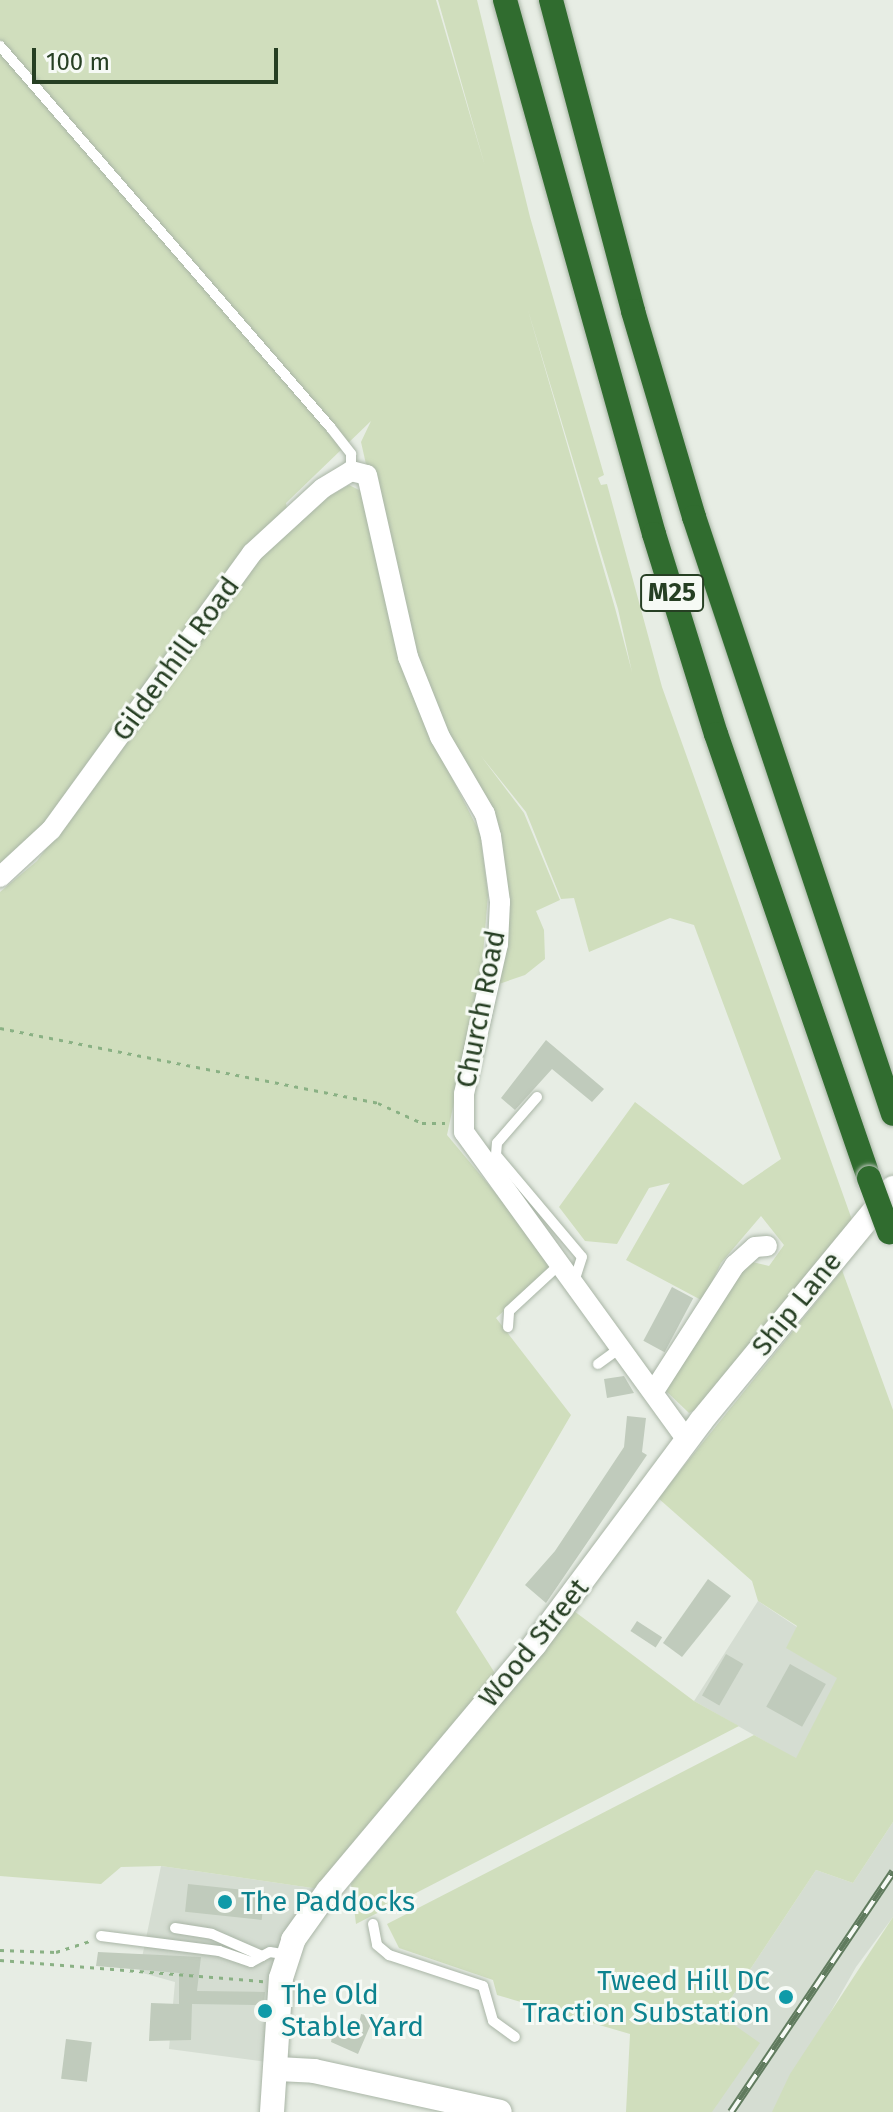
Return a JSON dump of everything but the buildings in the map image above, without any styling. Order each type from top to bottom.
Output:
[{"type":"highway","name":"M25","points":[[505,0],[654,534],[716,734],[891,1238]]},
{"type":"highway","name":"M25","points":[[551,0],[633,311],[694,517],[893,1114]]},
{"type":"street","name":"Church Road","points":[[351,471],[370,480],[408,657],[440,737],[485,814],[491,836],[500,902],[498,944],[464,1094],[463,1123],[654,1391],[694,1430]]},
{"type":"street","name":"Gildenhill Road","points":[[0,877],[51,830],[252,553],[289,516],[351,471]]},
{"type":"street","name":"Ship Lane","points":[[694,1430],[893,1188]]},
{"type":"street","points":[[654,1391],[735,1265],[755,1247],[767,1246]]},
{"type":"street","name":"Wood Street","points":[[272,2112],[278,2069],[280,1990],[288,1955],[319,1903],[535,1644],[694,1430]]},
{"type":"street","points":[[278,2069],[314,2071],[439,2106],[500,2112]]},
{"type":"lane","points":[[0,46],[331,428],[351,454],[351,471]]},
{"type":"lane","points":[[508,1327],[509,1311],[569,1270],[582,1257],[496,1155],[497,1143],[537,1097]]},
{"type":"lane","points":[[598,1364],[622,1346]]},
{"type":"lane","points":[[373,1924],[377,1945],[389,1955],[483,1986],[493,2021],[515,2037]]},
{"type":"lane","points":[[175,1928],[212,1934],[262,1956],[288,1955]]},
{"type":"lane","points":[[101,1936],[219,1951],[251,1962],[262,1956]]},
{"type":"path","points":[[0,1028],[378,1103],[422,1123],[463,1123]]},
{"type":"path","points":[[0,1950],[56,1952],[101,1936]]},
{"type":"path","points":[[0,1960],[269,1982],[280,1990]]},
{"type":"shaded area","points":[[758,1601],[797,1627],[787,1648],[838,1678],[796,1759],[694,1701]]},
{"type":"shaded area","points":[[893,1822],[893,1917],[856,1967],[774,2112],[699,2112],[759,2044],[720,2015],[816,1870],[853,1883]]},
{"type":"shaded area","points":[[161,1866],[319,1889],[268,2062],[169,2049],[175,1982],[139,1972]]},
{"type":"green space","points":[[0,0],[436,0],[485,166],[438,0],[477,0],[530,217],[604,475],[598,478],[601,485],[607,484],[662,687],[856,1231],[702,1406],[689,1413],[662,1387],[748,1261],[769,1266],[784,1245],[761,1216],[721,1263],[703,1301],[626,1260],[670,1183],[649,1188],[617,1244],[585,1241],[559,1207],[635,1102],[743,1185],[781,1159],[694,925],[670,918],[589,952],[574,898],[561,899],[526,812],[481,756],[524,813],[560,900],[536,911],[544,930],[545,959],[525,975],[490,987],[493,836],[409,656],[361,442],[371,421],[286,503],[288,514],[104,754],[0,875]],"holes":[[[527,307],[618,609],[632,672]]]},
{"type":"green space","points":[[349,485],[367,494],[429,733],[480,833],[488,895],[481,978],[447,1135],[555,1264],[496,1318],[571,1415],[456,1612],[498,1678],[319,1889],[161,1866],[121,1867],[101,1884],[0,1876],[0,892],[37,861],[260,559],[307,509]]},
{"type":"green space","points":[[842,1270],[893,1410],[893,1822],[853,1883],[816,1870],[720,2015],[760,2043],[712,2112],[626,2112],[630,2034],[497,1995],[493,1980],[399,1948],[387,1924],[754,1735],[796,1758],[837,1678],[786,1648],[797,1626],[758,1601],[752,1581],[658,1498]]},
{"type":"green space","points":[[574,1611],[694,1701],[739,1726],[356,1924],[351,1884]]},
{"type":"green space","points":[[893,1917],[893,2112],[772,2112],[790,2074]]},
{"type":"railway","points":[[731,2112],[893,1872]]},
{"type":"place","name":"The Paddocks","points":[[225,1902]]},
{"type":"place","name":"Tweed Hill DC Traction Substation","points":[[786,1997]]},
{"type":"place","name":"The Old Stable Yard","points":[[265,2011]]}]
